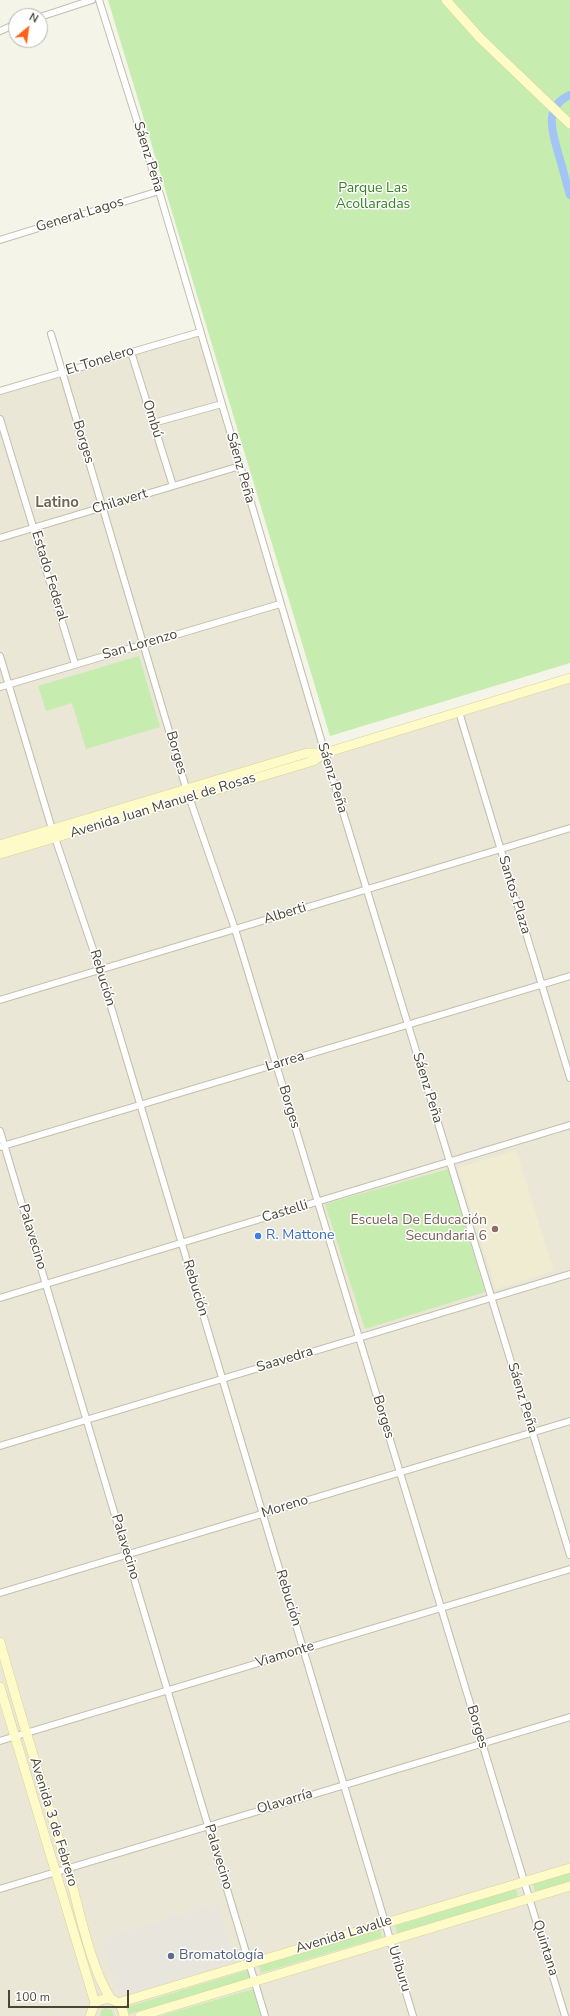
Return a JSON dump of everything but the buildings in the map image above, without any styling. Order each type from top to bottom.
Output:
[{"type":"street","points":[[48,14],[92,0]]},
{"type":"street","name":"Sáenz Peña","points":[[100,0],[159,191],[324,753],[570,1555]]},
{"type":"street","points":[[446,0],[480,38],[548,105],[570,124]]},
{"type":"street","name":"General Lagos","points":[[0,240],[159,191]]},
{"type":"street","name":"El Tonelero","points":[[0,391],[200,332]]},
{"type":"street","name":"Borges","points":[[51,334],[186,788],[235,929],[523,1881]]},
{"type":"street","name":"Ombú","points":[[131,352],[173,486]]},
{"type":"street","points":[[153,423],[222,404]]},
{"type":"street","name":"Estado Federal","points":[[0,419],[35,528],[75,664]]},
{"type":"street","name":"Chilavert","points":[[0,538],[240,466]]},
{"type":"street","name":"San Lorenzo","points":[[0,687],[280,604]]},
{"type":"street","name":"Rebución","points":[[0,656],[52,829],[100,970],[385,1922]]},
{"type":"street","name":"Avenida Juan Manuel de Rosas","points":[[0,845],[186,788],[307,753],[324,753],[570,678]]},
{"type":"street","name":"Santos Plaza","points":[[459,712],[570,1078]]},
{"type":"street","name":"Avenida Juan Manuel de Rosas","points":[[0,854],[313,761],[324,753]]},
{"type":"street","points":[[120,808],[122,818]]},
{"type":"street","name":"Alberti","points":[[0,1000],[570,828]]},
{"type":"street","name":"Larrea","points":[[2,1147],[570,976]]},
{"type":"street","name":"Castelli","points":[[0,1298],[570,1125]]},
{"type":"street","name":"Palavecino","points":[[0,1131],[2,1147],[46,1284],[266,2016]]},
{"type":"street","name":"Saavedra","points":[[0,1446],[570,1274]]},
{"type":"street","name":"Moreno","points":[[0,1593],[570,1421]]},
{"type":"street","name":"Viamonte","points":[[0,1741],[570,1569]]},
{"type":"street","name":"Avenida 3 de Febrero","points":[[0,1642],[25,1733],[103,1987],[124,2011],[124,2016]]},
{"type":"street","name":"Avenida 3 de Febrero","points":[[0,1687],[78,1945],[89,2012]]},
{"type":"street","name":"Olavarría","points":[[0,1889],[570,1717]]},
{"type":"street","points":[[36,1808],[47,1805]]},
{"type":"street","name":"Avenida Lavalle","points":[[89,2012],[101,1999],[115,2001],[250,1963],[570,1868]]},
{"type":"street","name":"Quintana","points":[[523,1881],[530,1898],[565,2016]]},
{"type":"street","name":"Avenida Lavalle","points":[[140,2016],[570,1886]]},
{"type":"street","name":"Uriburu","points":[[385,1922],[413,2016]]},
{"type":"street","points":[[78,1945],[88,1941]]},
{"type":"shaded area","points":[[200,332],[325,753],[570,678],[570,2016],[0,2016],[0,391]]},
{"type":"shaded area","points":[[516,1150],[554,1271],[496,1289],[458,1168]]},
{"type":"shaded area","points":[[217,1904],[235,1962],[120,1997],[101,1939]]},
{"type":"green space","name":"Parque Las Acollaradas","points":[[108,0],[570,0],[570,663],[330,736]]},
{"type":"green space","points":[[139,656],[160,727],[86,749],[72,703],[46,711],[38,686]]},
{"type":"green space","points":[[448,1169],[485,1292],[365,1329],[325,1204]]},
{"type":"green space","points":[[570,1873],[570,1881],[535,1892],[533,1884]]},
{"type":"green space","points":[[516,1889],[518,1897],[397,1933],[395,1926]]},
{"type":"green space","points":[[380,1929],[382,1937],[261,1973],[259,1966]]},
{"type":"green space","points":[[248,1970],[250,1978],[129,2014],[127,2007]]},
{"type":"green space","points":[[253,1989],[261,2016],[160,2016]]},
{"type":"green space","points":[[105,2008],[112,2010],[114,2016],[100,2016],[101,2011]]},
{"type":"waterway","points":[[570,95],[561,100],[556,106],[552,122],[554,139],[570,195]]},
{"type":"place","name":"Escuela De Educación Secundaria 6","points":[[495,1229]]},
{"type":"place","name":"R. Mattone","points":[[258,1236]]},
{"type":"place","name":"Bromatología","points":[[171,1956]]},
{"type":"district","name":"Latino","points":[[57,503]]}]
